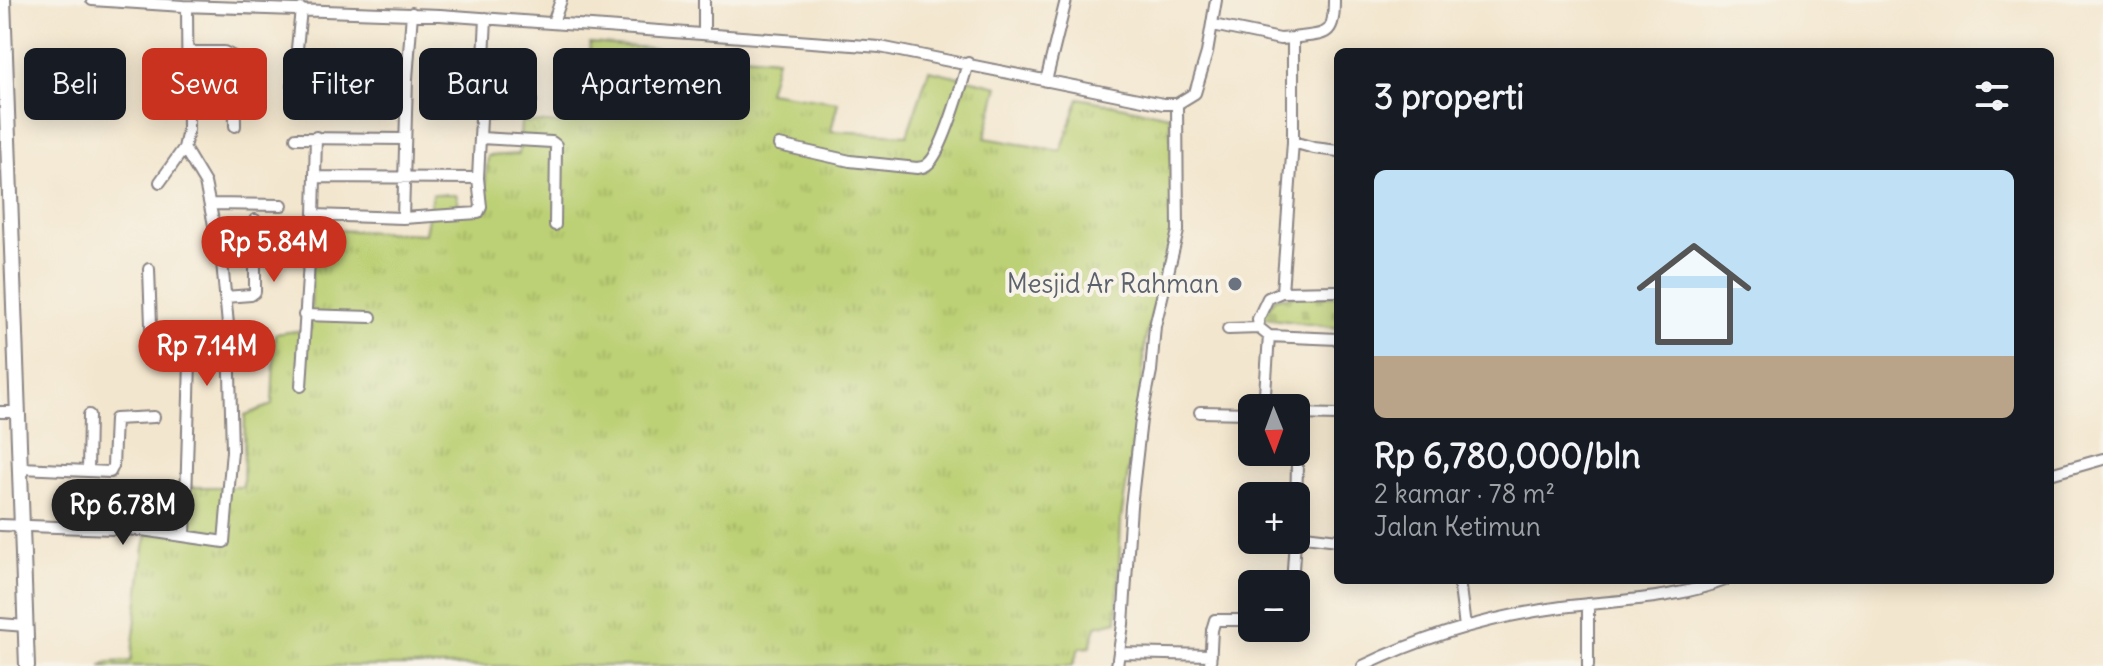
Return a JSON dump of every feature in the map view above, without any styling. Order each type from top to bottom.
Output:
[{"type":"street","points":[[3,0],[3,125],[19,412],[27,666]]},
{"type":"street","points":[[92,0],[412,13],[880,47],[968,63],[1135,101],[1177,104],[1195,93],[1202,78],[1216,0]]},
{"type":"street","points":[[553,23],[561,0]]},
{"type":"street","points":[[704,0],[704,33]]},
{"type":"street","points":[[1046,81],[1066,0]]},
{"type":"street","points":[[1213,25],[1280,39],[1323,33],[1331,29],[1334,22],[1334,0]]},
{"type":"street","points":[[185,4],[187,48]]},
{"type":"street","points":[[297,48],[301,9]]},
{"type":"street","points":[[403,218],[412,13]]},
{"type":"street","points":[[485,48],[486,18]]},
{"type":"street","points":[[1282,292],[1293,142],[1293,38]]},
{"type":"street","points":[[779,145],[850,161],[917,168],[926,166],[932,160],[951,118],[968,63]]},
{"type":"street","points":[[1117,666],[1121,653],[1133,480],[1155,326],[1178,231],[1177,104]]},
{"type":"street","points":[[160,182],[184,148],[188,120]]},
{"type":"street","points":[[235,120],[235,126]]},
{"type":"street","points":[[316,137],[314,215],[403,218],[475,214],[481,207],[478,178],[482,120]]},
{"type":"street","points":[[296,138],[405,139]]},
{"type":"street","points":[[481,138],[552,142],[556,145],[555,225]]},
{"type":"street","points":[[1293,142],[1334,150]]},
{"type":"street","points":[[0,525],[142,530],[224,542],[232,451],[222,262],[201,174],[184,148]]},
{"type":"street","points":[[316,177],[478,178]]},
{"type":"street","points":[[210,204],[282,205]]},
{"type":"street","points":[[301,386],[310,246],[328,216]]},
{"type":"street","points":[[225,297],[255,292],[255,220]]},
{"type":"street","points":[[149,269],[152,353],[155,356],[186,357],[190,361],[185,536]]},
{"type":"street","points":[[1259,328],[1258,319],[1268,298],[1282,292],[1334,291]]},
{"type":"street","points":[[304,315],[371,317]]},
{"type":"street","points":[[1228,329],[1259,328],[1269,336],[1334,339]]},
{"type":"street","points":[[1265,394],[1269,336]]},
{"type":"street","points":[[0,412],[19,412]]},
{"type":"street","points":[[1200,412],[1238,413]]},
{"type":"street","points":[[1310,414],[1334,415]]},
{"type":"street","points":[[88,471],[89,415]]},
{"type":"street","points":[[21,468],[110,472],[115,419],[154,417]]},
{"type":"street","points":[[2054,473],[2103,459]]},
{"type":"street","points":[[1310,538],[1334,540]]},
{"type":"street","points":[[1460,584],[1465,627]]},
{"type":"street","points":[[1363,666],[1465,627],[1535,611],[1675,593],[1710,584]]},
{"type":"street","points":[[1588,604],[1588,666]]},
{"type":"street","points":[[1121,653],[1210,660],[1215,620],[1238,620]]},
{"type":"street","points":[[0,624],[26,626]]},
{"type":"green space","points":[[590,43],[648,48],[590,48]]},
{"type":"green space","points":[[750,57],[777,59],[768,92],[838,102],[831,131],[907,135],[929,70],[998,86],[985,138],[1061,151],[1079,98],[1170,116],[1174,228],[1145,341],[1142,385],[1121,518],[1117,621],[1096,626],[1090,647],[1079,648],[1073,665],[1064,666],[100,666],[108,662],[131,661],[144,547],[154,505],[152,487],[243,487],[245,415],[272,405],[275,334],[311,329],[312,229],[425,234],[432,194],[456,194],[460,208],[483,207],[488,156],[519,154],[521,121],[559,124],[560,120],[750,120]]},
{"type":"green space","points":[[1334,296],[1334,327],[1265,318],[1275,298]]},
{"type":"place","name":"Mesjid Ar Rahman","points":[[1235,284]]}]
